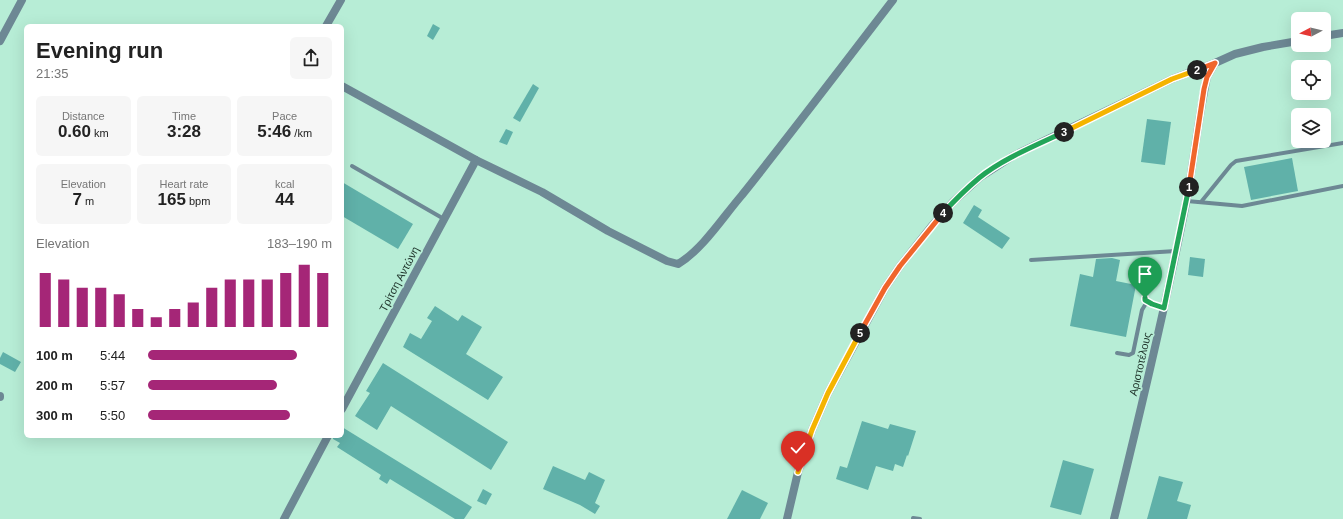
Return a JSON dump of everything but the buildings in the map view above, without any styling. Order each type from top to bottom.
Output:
[{"type":"street","points":[[0,41],[22,0]]},
{"type":"street","points":[[327,24],[341,0]]},
{"type":"street","points":[[344,87],[476,160],[542,192],[608,231],[666,261],[678,264],[689,257],[715,228],[893,0]]},
{"type":"street","points":[[1331,35],[1343,33]]},
{"type":"street","points":[[787,519],[798,472],[810,437],[832,386],[885,288],[909,255],[953,202],[980,178],[1013,156],[1172,79],[1215,63],[1234,54],[1291,42]]},
{"type":"street","name":"Αριστοτέλους","points":[[1114,519],[1164,308],[1187,201],[1204,89],[1207,77],[1215,63]]},
{"type":"street","name":"Τρίτση Αντώνη","points":[[344,405],[476,160]]},
{"type":"street","points":[[284,519],[327,438]]},
{"type":"lane","points":[[1201,202],[1231,165],[1236,161],[1343,143]]},
{"type":"lane","points":[[352,166],[444,220]]},
{"type":"lane","points":[[1187,201],[1242,206],[1343,186]]},
{"type":"lane","points":[[1031,260],[1176,251]]},
{"type":"lane","points":[[1134,271],[1150,275],[1145,300],[1164,308]]},
{"type":"lane","points":[[1117,353],[1129,355],[1133,353],[1142,310],[1149,302]]},
{"type":"lane","points":[[913,518],[920,519]]},
{"type":"route","points":[[798,472],[812,430],[828,393],[871,312],[900,266],[953,202],[980,178],[1013,156],[1172,79],[1215,63],[1207,77],[1204,89],[1187,201],[1164,308],[1152,304],[1145,300],[1145,298]]}]
